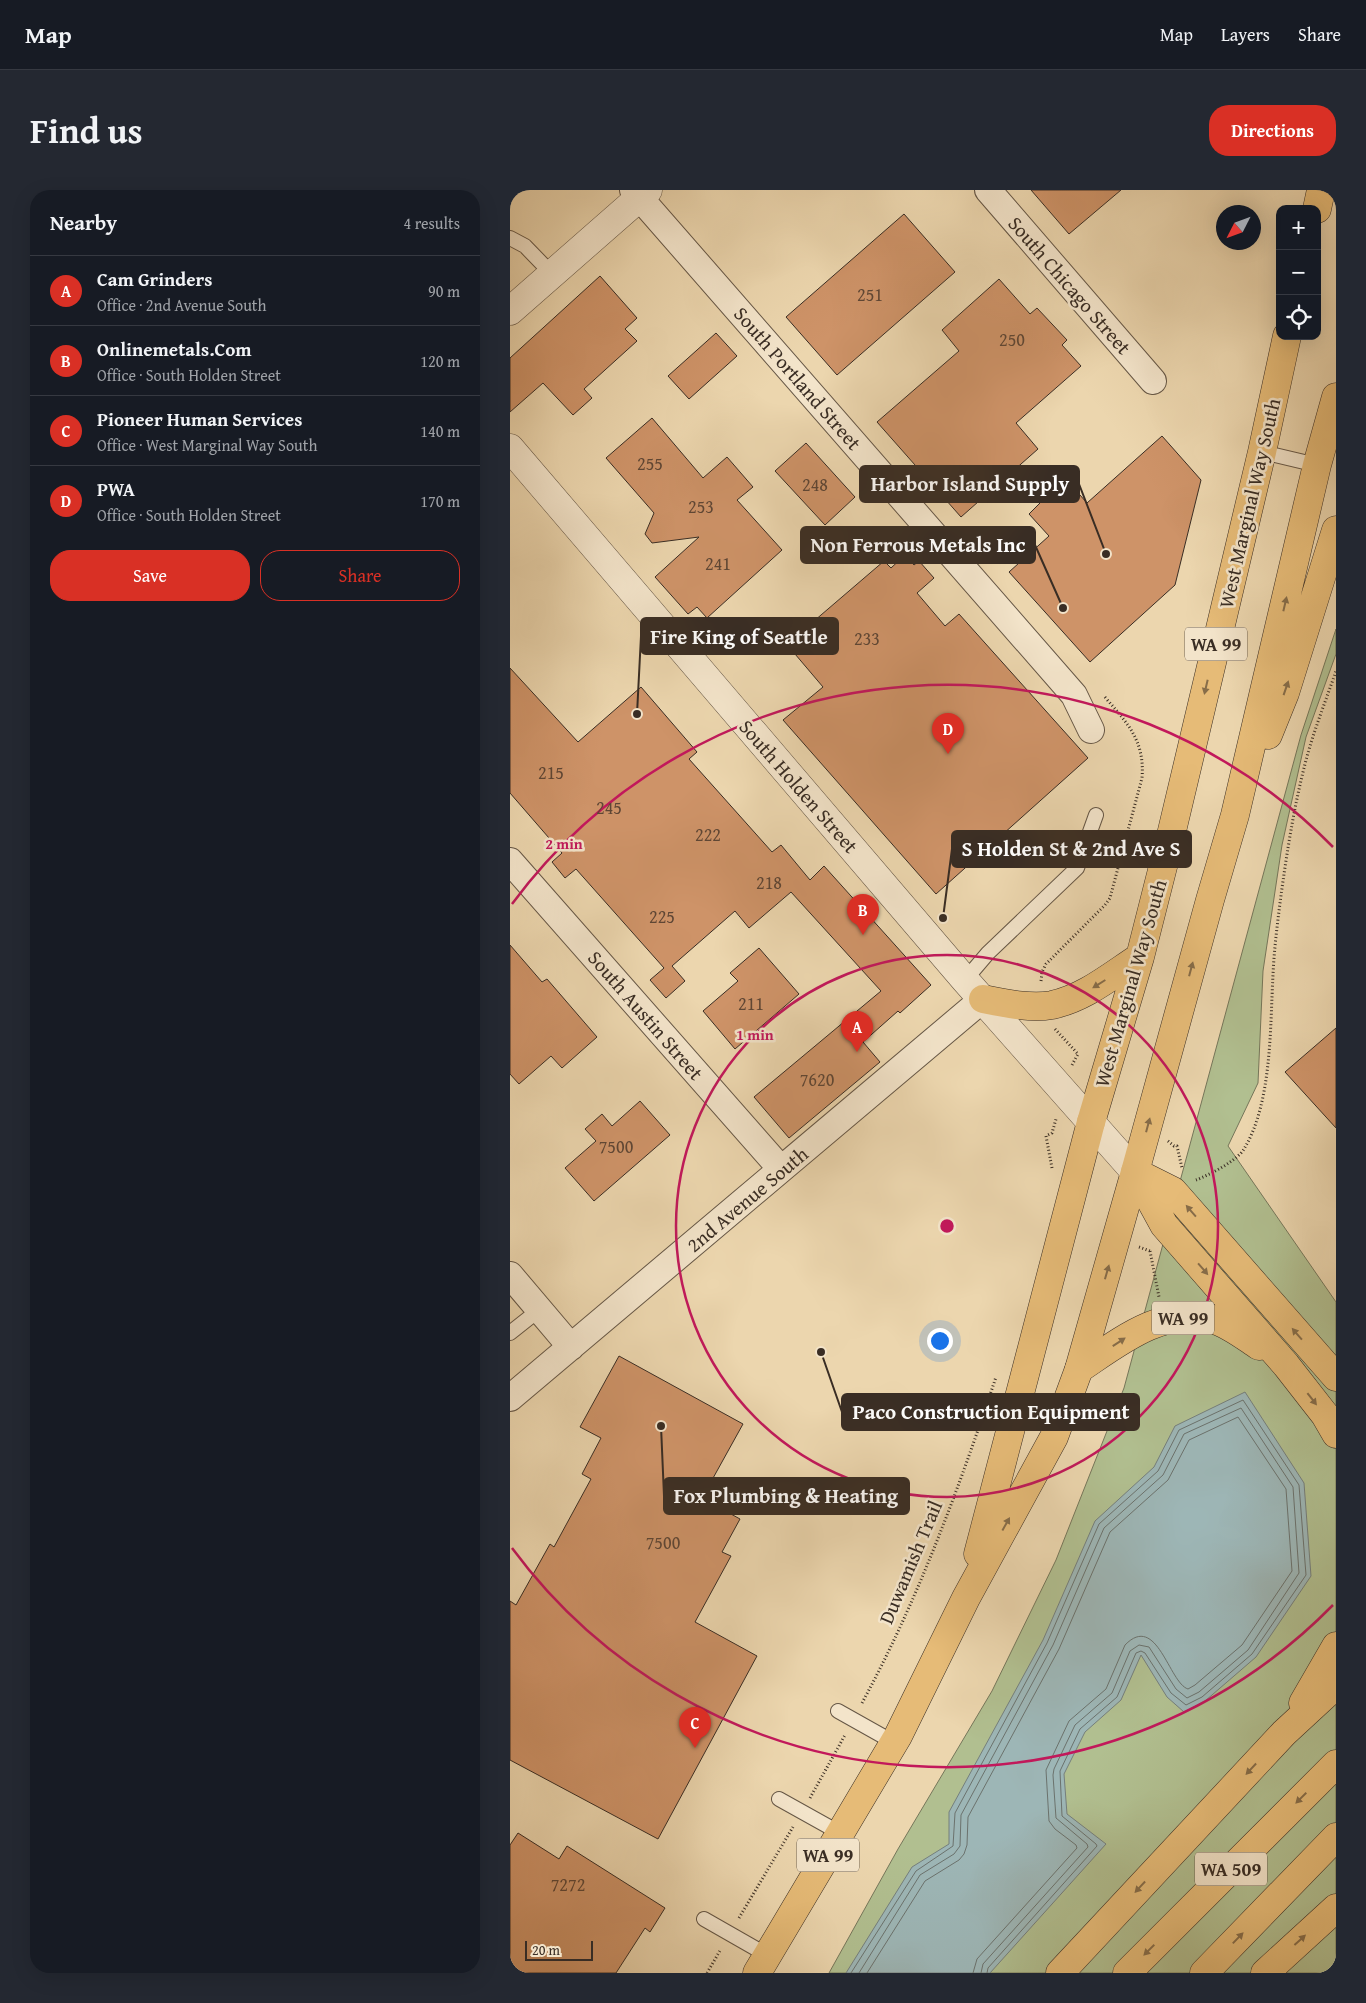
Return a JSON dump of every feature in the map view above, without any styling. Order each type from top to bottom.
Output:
[{"type":"highway","points":[[1318,205],[1321,190]]},
{"type":"highway","name":"West Marginal Way South","points":[[966,1598],[1091,1122],[1140,957],[1171,835],[1262,452],[1285,340]]},
{"type":"highway","name":"West Marginal Way South","points":[[762,1964],[894,1742],[966,1598],[1054,1437],[1079,1370],[1210,900],[1236,815],[1317,465],[1336,397]]},
{"type":"highway","points":[[1236,815],[1285,693],[1336,530]]},
{"type":"highway","points":[[974,990],[1016,1005],[1050,1005],[1084,993],[1140,957]]},
{"type":"highway","points":[[1135,1172],[1164,1225],[1286,1365],[1325,1415],[1336,1434]]},
{"type":"highway","points":[[1135,1172],[1173,1191],[1336,1377]]},
{"type":"highway","name":"WA 99","points":[[1079,1370],[1122,1340],[1139,1331],[1161,1321],[1189,1318],[1212,1319],[1236,1330],[1286,1365]]},
{"type":"highway","points":[[1284,1733],[1336,1646]]},
{"type":"highway","points":[[1060,1973],[1284,1733],[1336,1685]]},
{"type":"highway","name":"WA 509","points":[[1127,1973],[1336,1764]]},
{"type":"highway","name":"WA 509","points":[[1204,1973],[1336,1837]]},
{"type":"highway","points":[[1265,1973],[1336,1908]]},
{"type":"street","name":"South Chicago Street","points":[[988,190],[1153,381]]},
{"type":"street","points":[[510,311],[640,192]]},
{"type":"street","name":"South Portland Street","points":[[640,192],[1074,695],[1091,730]]},
{"type":"street","name":"South Holden Street","points":[[510,448],[974,990],[1135,1172]]},
{"type":"street","name":"South Austin Street","points":[[510,861],[782,1170]]},
{"type":"street","name":"2nd Avenue South","points":[[510,1398],[782,1170],[974,990]]},
{"type":"street","points":[[510,1275],[570,1347]]},
{"type":"lane","points":[[510,238],[525,246],[552,274]]},
{"type":"lane","points":[[1262,452],[1317,465]]},
{"type":"lane","points":[[974,990],[988,954],[1077,868],[1096,815]]},
{"type":"lane","points":[[510,1333],[540,1310]]},
{"type":"lane","points":[[838,1711],[894,1742]]},
{"type":"lane","points":[[779,1799],[840,1833]]},
{"type":"lane","points":[[704,1919],[730,1934],[762,1964]]},
{"type":"path","points":[[1200,1179],[1228,1163],[1244,1150],[1257,1119],[1262,1100],[1270,1039],[1273,972],[1289,842],[1304,768],[1336,671]]},
{"type":"path","points":[[1054,1024],[1055,1029],[1078,1054],[1086,1055]]},
{"type":"path","points":[[1075,1058],[1078,1054]]},
{"type":"path","points":[[1050,1176],[1052,1166],[1046,1136],[1052,1133]]},
{"type":"path","points":[[1138,1247],[1150,1251],[1160,1300]]},
{"type":"path","name":"Duwamish Trail","points":[[707,1973],[802,1812],[853,1720],[906,1615],[959,1484],[997,1376]]},
{"type":"green space","points":[[1336,629],[1336,654],[1306,737],[1282,845],[1263,971],[1258,1083],[1228,1146],[1336,1302],[1336,1973],[829,1973],[898,1849],[992,1691],[1056,1560],[1124,1388],[1301,735]]},
{"type":"water","points":[[1245,1392],[1304,1483],[1311,1576],[1256,1657],[1205,1701],[1184,1712],[1167,1697],[1141,1655],[1121,1700],[1085,1732],[1064,1774],[1067,1814],[1106,1844],[990,1973],[846,1973],[912,1867],[949,1844],[949,1812],[1043,1640],[1095,1521],[1154,1467],[1175,1426]]},
{"type":"building","points":[[1031,190],[1121,190],[1069,234]]},
{"type":"building","points":[[904,214],[955,272],[837,375],[786,317]]},
{"type":"building","points":[[600,276],[637,318],[625,329],[637,341],[584,389],[592,398],[573,415],[543,383],[510,412],[510,358]]},
{"type":"building","points":[[999,279],[1030,314],[1037,308],[1067,340],[1062,345],[1081,366],[1016,423],[1038,449],[961,517],[877,422],[959,351],[942,330]]},
{"type":"building","points":[[716,333],[737,356],[689,399],[668,376]]},
{"type":"building","points":[[652,418],[703,478],[727,457],[753,487],[737,500],[782,550],[707,618],[697,607],[688,614],[655,577],[699,537],[652,543],[645,534],[654,513],[606,458]]},
{"type":"building","points":[[1162,436],[1201,480],[1175,585],[1090,662],[1009,572],[1049,536],[1029,514],[1065,478],[1087,503]]},
{"type":"building","points":[[806,443],[855,497],[825,525],[775,471]]},
{"type":"building","points":[[905,555],[914,565],[919,561],[934,578],[917,593],[945,626],[959,614],[1088,758],[936,894],[783,720],[823,687],[795,654],[808,642],[800,633],[884,561],[891,568]]},
{"type":"building","points":[[510,668],[578,742],[641,687],[697,752],[689,759],[772,852],[781,845],[810,880],[824,866],[931,985],[900,1013],[898,1011],[863,1042],[880,1062],[789,1138],[754,1097],[881,991],[791,892],[749,928],[735,911],[672,966],[685,981],[666,998],[650,980],[664,968],[576,869],[565,878],[552,862],[562,853],[510,793]]},
{"type":"building","points":[[510,945],[542,982],[547,979],[597,1037],[562,1068],[551,1056],[519,1084],[510,1074]]},
{"type":"building","points":[[759,948],[799,994],[735,1049],[703,1011],[738,981],[730,973]]},
{"type":"building","points":[[1336,1028],[1336,1128],[1285,1072]]},
{"type":"building","points":[[640,1101],[670,1135],[594,1201],[565,1168],[596,1141],[585,1129],[602,1114],[612,1126]]},
{"type":"building","points":[[619,1356],[743,1424],[702,1498],[740,1519],[722,1552],[731,1556],[695,1622],[757,1656],[658,1839],[510,1760],[510,1601],[516,1605],[550,1544],[554,1547],[591,1479],[582,1474],[601,1438],[580,1427]]},
{"type":"building","points":[[518,1833],[559,1859],[567,1846],[665,1908],[650,1932],[645,1928],[616,1973],[510,1973],[510,1845]]},
{"type":"place","name":"Harbor Island Supply","points":[[1106,554]]},
{"type":"place","name":"Non Ferrous Metals Inc","points":[[1063,608]]},
{"type":"place","name":"Fire King of Seattle","points":[[637,714]]},
{"type":"place","name":"PWA","points":[[948,754]]},
{"type":"place","name":"S Holden St & 2nd Ave S","points":[[943,918]]},
{"type":"place","name":"Onlinemetals.Com","points":[[863,935]]},
{"type":"place","name":"Cam Grinders","points":[[857,1052]]},
{"type":"place","name":"Paco Construction Equipment","points":[[821,1352]]},
{"type":"place","name":"Fox Plumbing & Heating","points":[[661,1426]]},
{"type":"place","name":"Pioneer Human Services","points":[[695,1748]]}]
